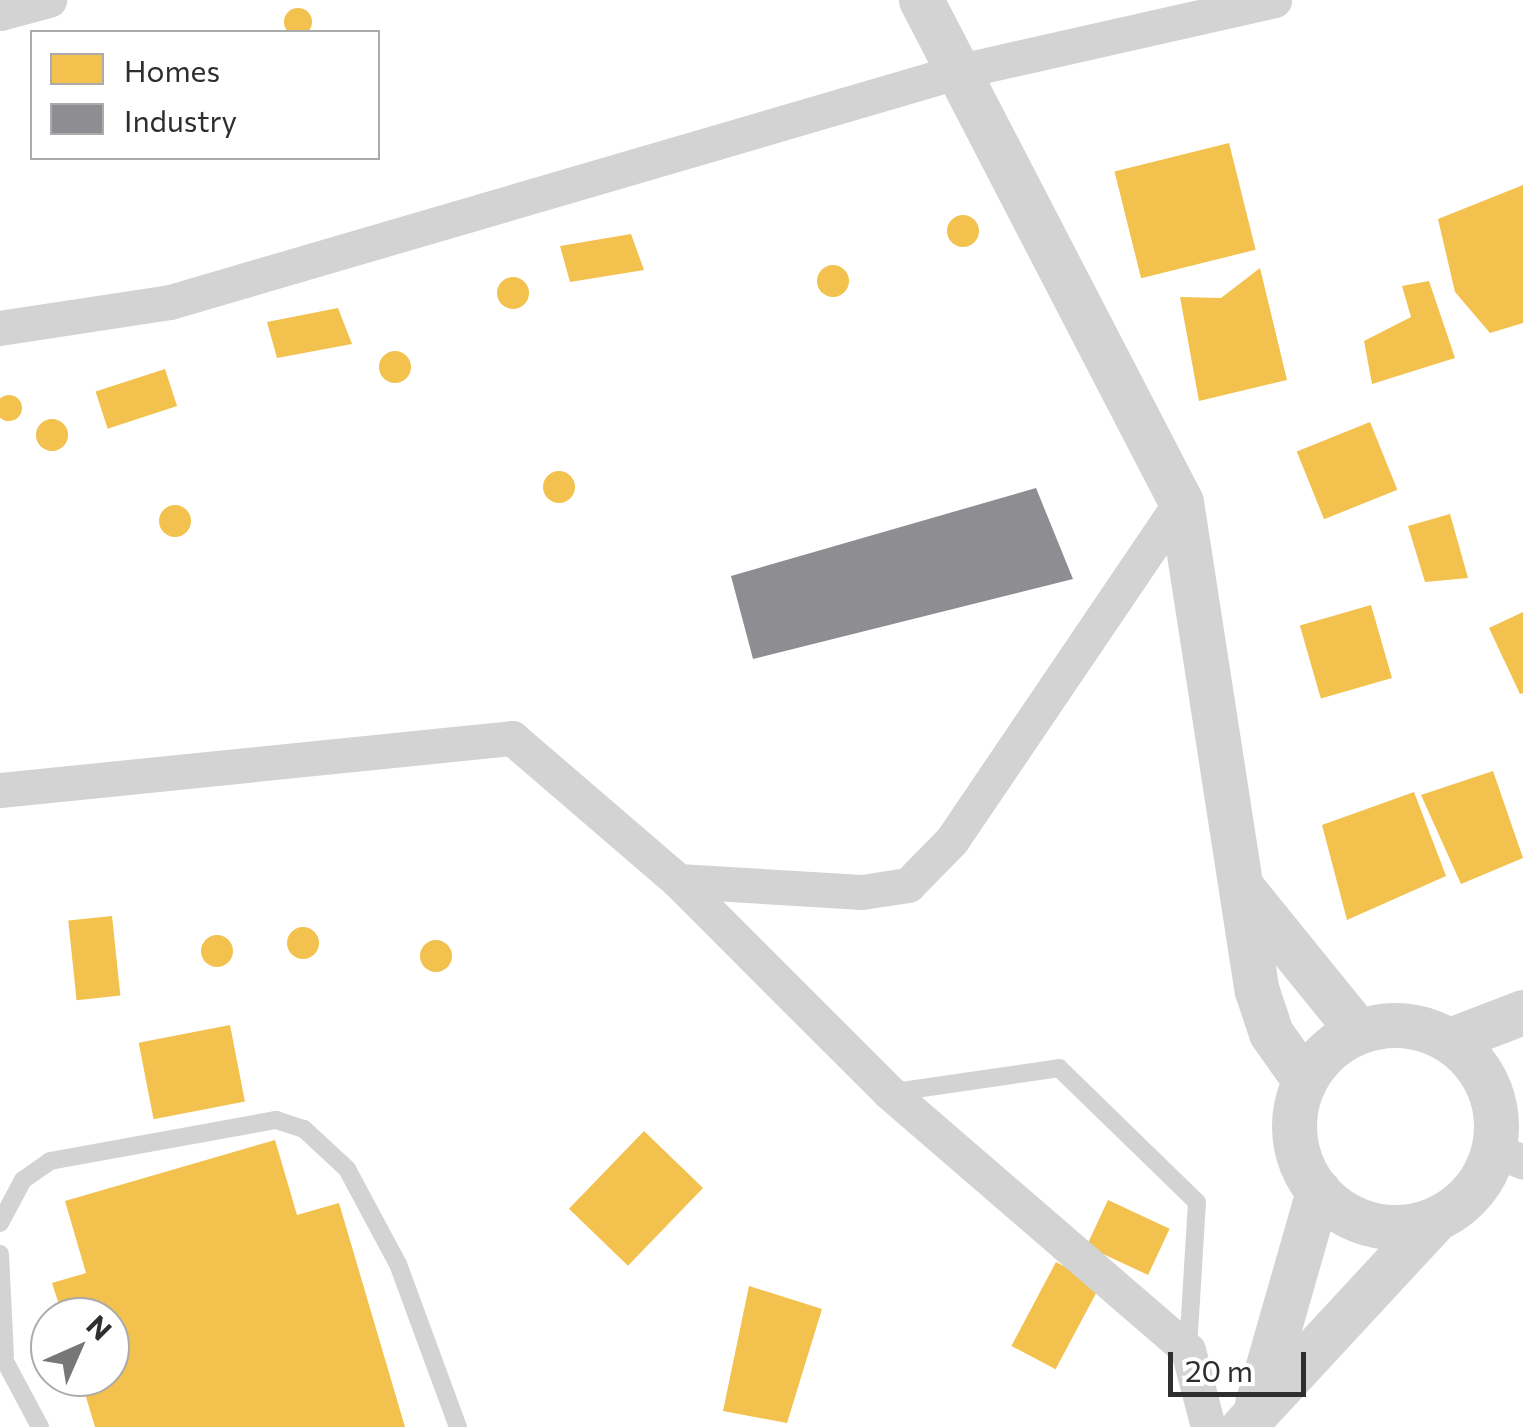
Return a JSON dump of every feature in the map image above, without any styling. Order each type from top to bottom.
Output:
[{"type":"street","points":[[0,14],[49,0]]},
{"type":"street","points":[[920,0],[1180,502],[1242,888],[1271,1034],[1302,1076]]},
{"type":"street","points":[[0,328],[170,302],[960,71],[1274,0]]},
{"type":"street","points":[[678,881],[862,892],[908,885],[952,840],[1180,502]]},
{"type":"street","points":[[0,790],[512,738],[678,881],[889,1092],[1188,1350],[1208,1427]]},
{"type":"street","points":[[1242,888],[1358,1031]]},
{"type":"street","points":[[1450,1040],[1523,1012]]},
{"type":"street","points":[[1250,1417],[1435,1220],[1514,1150],[1490,1088],[1450,1040],[1420,1027],[1358,1031],[1302,1076],[1294,1132],[1318,1191],[1371,1224],[1435,1220]]},
{"type":"street","points":[[1250,1417],[1318,1191]]},
{"type":"lane","points":[[889,1092],[1060,1068],[1197,1202],[1188,1350]]},
{"type":"lane","points":[[0,1224],[23,1180],[50,1161],[276,1120],[304,1129],[347,1169],[398,1264],[458,1427]]},
{"type":"lane","points":[[0,1254],[2,1354],[40,1427]]},
{"type":"building: Homes","points":[[293,9],[303,9],[311,17],[309,30],[285,27],[285,17]]},
{"type":"building: Homes","points":[[1229,143],[1256,250],[1141,278],[1115,172]]},
{"type":"building: Homes","points":[[1523,185],[1523,323],[1490,333],[1455,292],[1438,219]]},
{"type":"building: Homes","points":[[963,215],[974,220],[979,231],[974,242],[963,247],[952,242],[947,231],[952,220]]},
{"type":"building: Homes","points":[[631,234],[644,270],[570,282],[560,246]]},
{"type":"building: Homes","points":[[833,265],[844,270],[849,281],[844,292],[833,297],[822,292],[817,281],[822,270]]},
{"type":"building: Homes","points":[[1260,268],[1287,380],[1199,401],[1180,297],[1221,298]]},
{"type":"building: Homes","points":[[513,277],[524,282],[529,293],[524,304],[513,309],[502,304],[497,293],[502,282]]},
{"type":"building: Homes","points":[[1429,281],[1455,358],[1372,384],[1364,341],[1411,317],[1402,286]]},
{"type":"building: Homes","points":[[338,308],[352,344],[277,358],[267,322]]},
{"type":"building: Homes","points":[[395,351],[406,356],[411,367],[406,378],[395,383],[384,378],[379,367],[384,356]]},
{"type":"building: Homes","points":[[165,369],[177,406],[108,429],[96,392]]},
{"type":"building: Homes","points":[[4,396],[14,396],[21,403],[21,413],[14,420],[-1,416],[-1,400]]},
{"type":"building: Homes","points":[[52,419],[63,424],[68,435],[63,446],[52,451],[41,446],[36,435],[41,424]]},
{"type":"building: Homes","points":[[1370,422],[1397,490],[1324,519],[1297,452]]},
{"type":"building: Homes","points":[[559,471],[570,476],[575,487],[570,498],[559,503],[548,498],[543,487],[548,476]]},
{"type":"building: Homes","points":[[175,505],[186,510],[191,521],[186,532],[175,537],[164,532],[159,521],[164,510]]},
{"type":"building: Homes","points":[[1450,514],[1468,578],[1425,582],[1408,526]]},
{"type":"building: Homes","points":[[1371,605],[1392,678],[1321,698],[1300,625]]},
{"type":"building: Homes","points":[[1523,612],[1523,693],[1520,694],[1489,628]]},
{"type":"building: Homes","points":[[1493,771],[1523,858],[1461,884],[1421,795]]},
{"type":"building: Homes","points":[[1414,792],[1446,876],[1347,920],[1322,825]]},
{"type":"building: Homes","points":[[112,916],[120,996],[77,1000],[68,921]]},
{"type":"building: Homes","points":[[303,927],[314,932],[319,943],[314,954],[303,959],[292,954],[287,943],[292,932]]},
{"type":"building: Homes","points":[[217,935],[228,940],[233,951],[228,962],[217,967],[206,962],[201,951],[206,940]]},
{"type":"building: Homes","points":[[436,940],[447,945],[452,956],[447,967],[436,972],[425,967],[420,956],[425,945]]},
{"type":"building: Homes","points":[[230,1025],[245,1102],[154,1119],[139,1043]]},
{"type":"building: Homes","points":[[644,1131],[703,1188],[628,1266],[569,1209]]},
{"type":"building: Homes","points":[[275,1140],[297,1215],[339,1203],[405,1427],[95,1427],[86,1397],[130,1397],[130,1297],[57,1297],[52,1283],[86,1273],[65,1201]]},
{"type":"building: Homes","points":[[1108,1200],[1170,1229],[1148,1275],[1086,1246]]},
{"type":"building: Homes","points":[[1056,1262],[1100,1285],[1056,1369],[1011,1346]]},
{"type":"building: Homes","points":[[749,1286],[822,1309],[787,1423],[723,1411]]},
{"type":"building: Industry","points":[[1036,488],[1073,579],[753,659],[731,576]]}]
